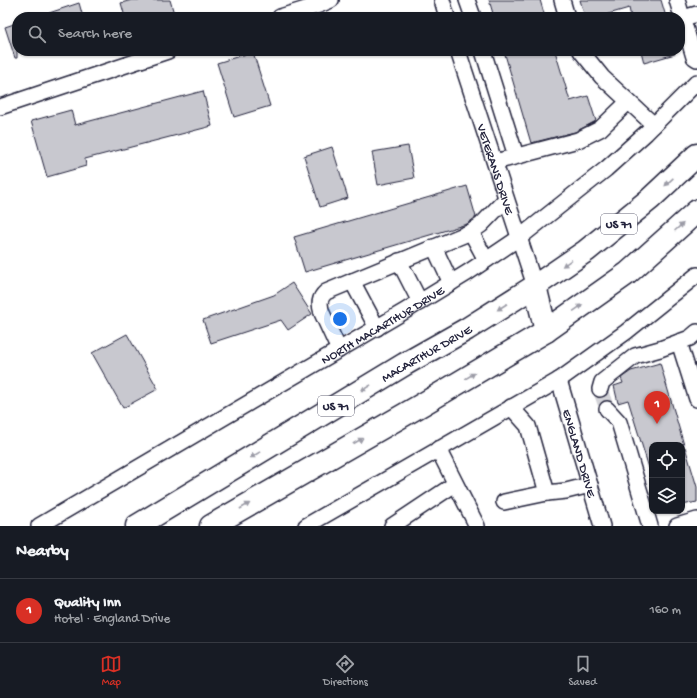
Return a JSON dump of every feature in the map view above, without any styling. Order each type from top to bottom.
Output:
[{"type":"highway","name":"MACARTHUR DRIVE","points":[[137,526],[405,364],[467,330],[534,286],[586,250],[650,199],[697,155]]},
{"type":"highway","points":[[211,526],[430,400],[546,331],[628,273],[697,211]]},
{"type":"highway","points":[[534,286],[546,331]]},
{"type":"street","points":[[296,12],[331,0]]},
{"type":"street","points":[[442,0],[446,12]]},
{"type":"street","points":[[467,0],[471,12]]},
{"type":"street","points":[[562,0],[566,12]]},
{"type":"street","points":[[677,0],[690,16],[694,57],[697,59]]},
{"type":"street","points":[[0,107],[153,56]]},
{"type":"street","name":"VETERANS DRIVE","points":[[460,56],[534,286]]},
{"type":"street","points":[[585,56],[602,77],[654,125]]},
{"type":"street","points":[[465,71],[485,57],[516,156]]},
{"type":"street","name":"NORTH MACARTHUR DRIVE","points":[[39,526],[377,328],[486,260],[518,238],[606,169],[646,133],[697,82]]},
{"type":"street","points":[[495,162],[578,140],[600,129],[628,102]]},
{"type":"street","points":[[339,350],[322,313],[320,301],[322,295],[399,261],[471,232],[481,225],[506,199]]},
{"type":"street","points":[[471,232],[486,260]]},
{"type":"street","points":[[434,247],[451,283]]},
{"type":"street","points":[[399,261],[420,302]]},
{"type":"street","points":[[306,526],[558,380],[626,332],[697,274]]},
{"type":"street","points":[[352,281],[377,328]]},
{"type":"street","points":[[600,390],[602,382],[636,356],[690,338],[697,332]]},
{"type":"street","points":[[679,342],[697,399]]},
{"type":"street","points":[[596,353],[612,375]]},
{"type":"street","name":"ENGLAND DRIVE","points":[[558,380],[602,526]]},
{"type":"street","points":[[511,408],[528,426],[547,493]]},
{"type":"street","points":[[607,408],[619,422],[650,526]]},
{"type":"street","points":[[438,449],[477,526]]},
{"type":"street","points":[[392,526],[456,484]]},
{"type":"street","points":[[504,502],[547,493],[566,491],[590,485]]},
{"type":"street","points":[[677,526],[697,520]]},
{"type":"building","points":[[132,0],[170,0],[174,12],[124,12],[121,3]]},
{"type":"building","points":[[489,0],[540,0],[544,12],[493,12]]},
{"type":"building","points":[[580,0],[661,0],[665,12],[630,12],[629,8],[615,12],[584,12]]},
{"type":"building","points":[[79,3],[82,12],[52,12]]},
{"type":"building","points":[[12,25],[12,49],[5,27]]},
{"type":"building","points":[[240,56],[254,56],[270,106],[234,117],[217,63]]},
{"type":"building","points":[[505,56],[556,56],[570,101],[588,96],[596,121],[575,132],[531,143]]},
{"type":"building","points":[[642,56],[668,56],[644,63]]},
{"type":"building","points":[[203,91],[212,126],[85,159],[86,166],[47,177],[31,121],[71,110],[75,125]]},
{"type":"building","points":[[408,146],[414,178],[378,185],[372,152]]},
{"type":"building","points":[[332,147],[348,198],[320,207],[304,156]]},
{"type":"building","points":[[467,186],[476,217],[467,224],[305,272],[294,237]]},
{"type":"building","points":[[292,283],[312,314],[288,330],[281,320],[211,343],[203,320],[274,295]]},
{"type":"building","points":[[127,334],[158,389],[123,408],[92,353]]},
{"type":"building","points":[[660,363],[683,442],[649,442],[649,468],[628,400],[618,403],[614,386],[623,383],[621,378],[631,371]]},
{"type":"building","points":[[685,447],[697,487],[697,502],[685,504]]},
{"type":"tunnel","points":[[600,389],[607,409]]},
{"type":"place","name":"Quality Inn","points":[[657,424]]}]
